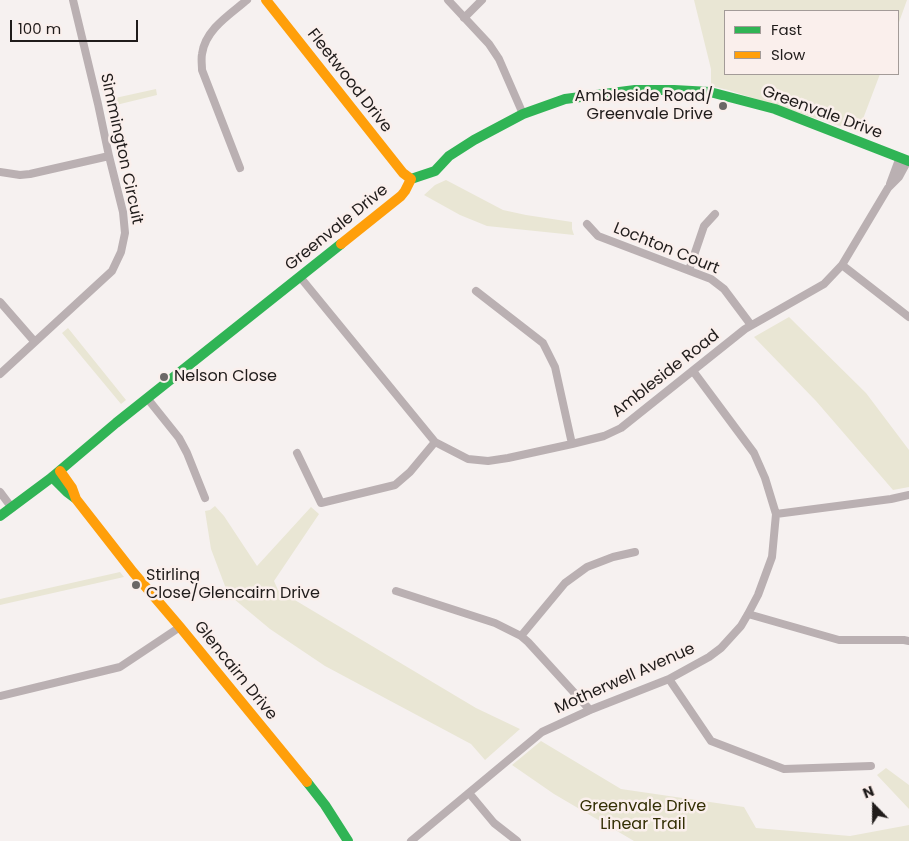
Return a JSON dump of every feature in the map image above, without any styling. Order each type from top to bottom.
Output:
[{"type":"street","name":"Simmington Circuit","points":[[0,374],[112,271],[121,252],[125,233],[123,212],[73,0]]},
{"type":"street","points":[[240,168],[202,70],[202,55],[205,42],[214,28],[247,0]]},
{"type":"street","name":"Fleetwood Drive","points":[[266,0],[403,173],[411,179]]},
{"type":"street","points":[[448,0],[489,44],[498,59],[523,114]]},
{"type":"street","points":[[464,18],[482,0]]},
{"type":"street","name":"Greenvale Drive","points":[[0,516],[56,474],[147,398],[401,197],[411,179],[435,171],[449,156],[474,140],[523,114],[565,99],[598,94],[635,90],[710,92],[775,109],[906,160]]},
{"type":"street","points":[[0,172],[20,175],[30,174],[109,156]]},
{"type":"street","name":"Ambleside Road","points":[[300,277],[435,442],[468,459],[488,461],[508,458],[604,436],[621,428],[751,325],[824,284],[842,265],[888,188],[899,177],[906,160]]},
{"type":"street","points":[[689,270],[704,226],[715,214]]},
{"type":"street","name":"Lochton Court","points":[[587,224],[598,236],[711,279],[724,289],[751,325]]},
{"type":"street","points":[[842,265],[909,317]]},
{"type":"street","points":[[476,291],[543,343],[555,367],[572,444]]},
{"type":"street","points":[[0,302],[34,341]]},
{"type":"street","name":"Motherwell Avenue","points":[[411,841],[542,732],[590,710],[669,679],[709,657],[721,648],[741,626],[758,595],[772,557],[776,514],[766,478],[754,454],[693,371]]},
{"type":"street","points":[[147,398],[179,438],[205,498]]},
{"type":"street","points":[[297,453],[321,503],[395,485],[410,472],[435,442]]},
{"type":"street","name":"Glencairn Drive","points":[[56,474],[67,492],[76,499],[324,805],[348,841]]},
{"type":"street","points":[[0,492],[12,508]]},
{"type":"street","points":[[776,514],[909,495]]},
{"type":"street","points":[[521,636],[565,583],[587,567],[613,556],[635,552]]},
{"type":"street","points":[[396,591],[495,623],[521,636],[590,710]]},
{"type":"street","points":[[748,614],[839,640],[909,641]]},
{"type":"street","points":[[0,696],[120,667],[180,627]]},
{"type":"street","points":[[669,679],[712,741],[784,769],[871,766]]},
{"type":"street","points":[[469,792],[494,823],[517,841]]},
{"type":"green space","points":[[694,0],[907,0],[899,22],[899,10],[724,10],[724,75],[880,75],[858,132],[711,86],[711,69]]},
{"type":"green space","points":[[156,89],[157,95],[108,107],[106,100]]},
{"type":"green space","points":[[446,180],[503,210],[572,222],[574,235],[487,226],[460,215],[424,195],[435,185]]},
{"type":"green space","points":[[789,317],[866,393],[909,450],[909,487],[893,490],[816,401],[754,337]]},
{"type":"green space","points":[[68,328],[126,400],[121,404],[62,333]]},
{"type":"green space","points":[[215,506],[224,516],[257,566],[311,507],[319,514],[274,581],[278,590],[476,708],[520,729],[485,760],[471,744],[325,666],[270,629],[228,594],[211,549],[205,511]]},
{"type":"green space","points":[[120,572],[124,577],[0,605],[0,599]]},
{"type":"green space","name":"Greenvale Drive Linear Trail","points":[[541,741],[621,789],[744,807],[756,828],[850,836],[909,825],[909,841],[634,841],[554,794],[512,765]]},
{"type":"green space","points":[[886,768],[909,785],[909,809],[877,775]]},
{"type":"traffic: fast","points":[[411,179],[435,171],[449,156],[474,140],[523,114],[565,99],[635,90],[710,92],[775,109],[909,161]]},
{"type":"traffic: fast","points":[[0,516],[51,478],[116,423],[341,244]]},
{"type":"traffic: fast","points":[[52,477],[75,498]]},
{"type":"traffic: fast","points":[[307,782],[325,805],[348,841]]},
{"type":"traffic: slow","points":[[266,0],[403,173],[411,179]]},
{"type":"traffic: slow","points":[[341,244],[401,196],[411,179]]},
{"type":"traffic: slow","points":[[60,471],[72,488],[76,499],[133,572],[307,782]]},
{"type":"place","name":"Ambleside Road/ Greenvale Drive","points":[[723,106]]},
{"type":"place","name":"Nelson Close","points":[[164,377]]},
{"type":"place","name":"Stirling Close/Glencairn Drive","points":[[136,585]]}]
